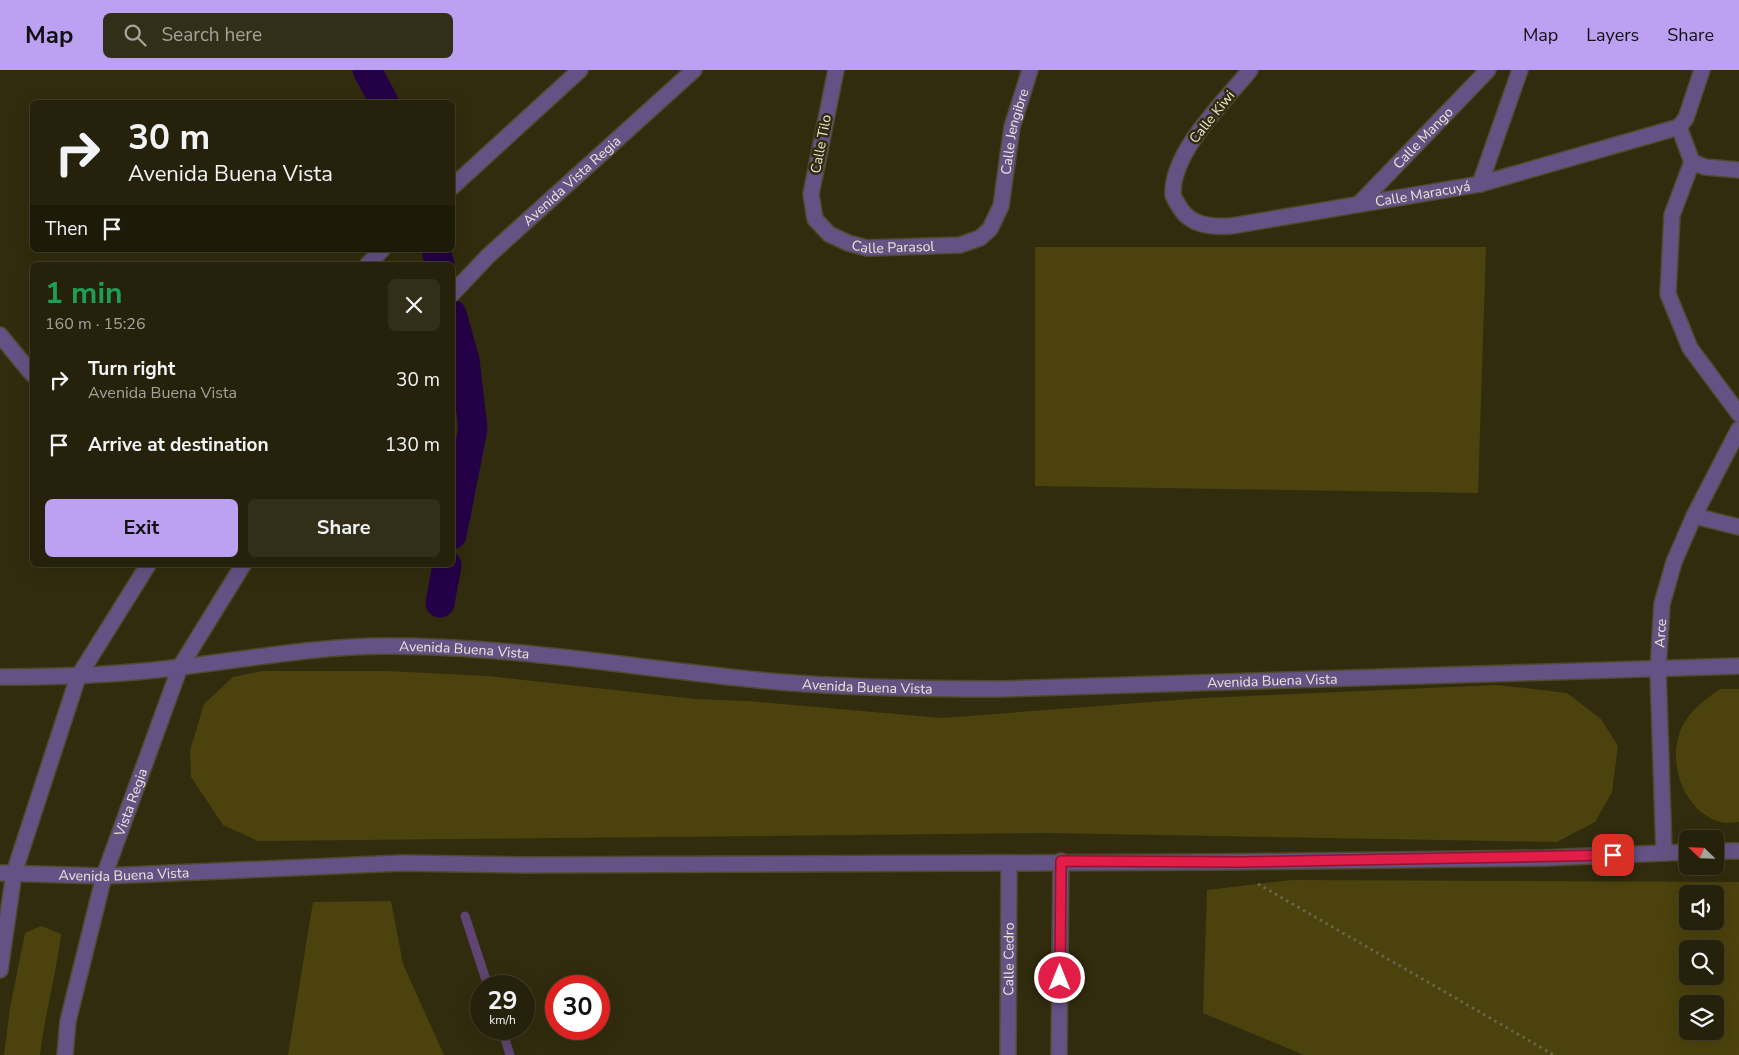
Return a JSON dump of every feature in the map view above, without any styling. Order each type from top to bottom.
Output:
[{"type":"street","points":[[455,184],[580,70]]},
{"type":"street","name":"Avenida Vista Regia","points":[[455,291],[488,256],[694,70]]},
{"type":"street","name":"Calle Tilo","points":[[815,219],[811,194],[836,70]]},
{"type":"street","name":"Calle Jengibre","points":[[980,238],[990,229],[996,219],[1012,127],[1030,70]]},
{"type":"street","name":"Calle Kiwi","points":[[1173,196],[1176,176],[1188,147],[1250,70]]},
{"type":"street","name":"Calle Mango","points":[[1359,204],[1488,70]]},
{"type":"street","points":[[1480,184],[1520,70]]},
{"type":"street","points":[[1702,70],[1686,118],[1679,127],[1692,162],[1672,215],[1668,294],[1690,348],[1739,414]]},
{"type":"street","name":"Calle Maracuyá","points":[[1173,196],[1184,213],[1197,223],[1213,227],[1231,226],[1480,184],[1679,127]]},
{"type":"street","points":[[1692,162],[1704,167],[1739,170]]},
{"type":"street","name":"Calle Parasol","points":[[815,219],[829,234],[848,243],[867,248],[960,245],[980,238]]},
{"type":"street","points":[[370,262],[380,252]]},
{"type":"street","points":[[0,335],[30,372]]},
{"type":"street","name":"Arce","points":[[1664,853],[1658,670],[1662,604],[1674,562],[1694,516],[1739,429]]},
{"type":"street","points":[[1694,516],[1739,527]]},
{"type":"street","points":[[0,970],[7,873],[78,677],[147,567]]},
{"type":"street","name":"Vista Regia","points":[[65,1055],[68,1021],[104,876],[180,667],[242,567]]},
{"type":"street","name":"Avenida Buena Vista","points":[[0,678],[78,677],[180,667],[294,650],[385,646],[504,650],[768,681],[914,689],[1010,689],[1739,666]]},
{"type":"street","points":[[1724,852],[1739,851]]},
{"type":"street","name":"Avenida Buena Vista","points":[[7,873],[104,876],[402,863],[524,865],[1009,863],[1061,861],[1221,862],[1544,858],[1679,852]]},
{"type":"street","points":[[1059,1055],[1061,861]]},
{"type":"street","name":"Calle Cedro","points":[[1008,1055],[1009,863]]},
{"type":"path","points":[[1255,882],[1554,1055]]},
{"type":"shaded area","points":[[1035,247],[1486,247],[1478,493],[1035,486]]},
{"type":"shaded area","points":[[262,671],[387,671],[488,676],[695,699],[748,701],[942,718],[1203,698],[1497,685],[1567,693],[1601,719],[1618,746],[1612,792],[1595,822],[1557,842],[1048,833],[258,841],[223,825],[191,777],[190,751],[204,704],[233,677]]},
{"type":"shaded area","points":[[1720,689],[1739,689],[1739,822],[1720,822],[1706,816],[1686,794],[1680,781],[1677,766],[1676,751],[1678,737],[1684,723],[1695,708]]},
{"type":"shaded area","points":[[1292,880],[1739,882],[1739,1055],[1304,1055],[1203,1013],[1207,890]]},
{"type":"shaded area","points":[[391,901],[403,964],[444,1055],[288,1055],[313,902]]},
{"type":"shaded area","points":[[41,926],[61,934],[40,1055],[4,1055],[10,1008],[25,933]]},
{"type":"waterway","points":[[367,70],[383,100]]},
{"type":"waterway","points":[[437,252],[439,262]]},
{"type":"waterway","points":[[455,325],[465,360],[473,429],[455,520]]},
{"type":"waterway","points":[[440,603],[447,567]]},
{"type":"waterway","points":[[465,916],[484,975]]},
{"type":"waterway","points":[[505,1040],[510,1055]]},
{"type":"route","points":[[1060,978],[1061,861],[1240,862],[1544,858],[1613,855]]}]
